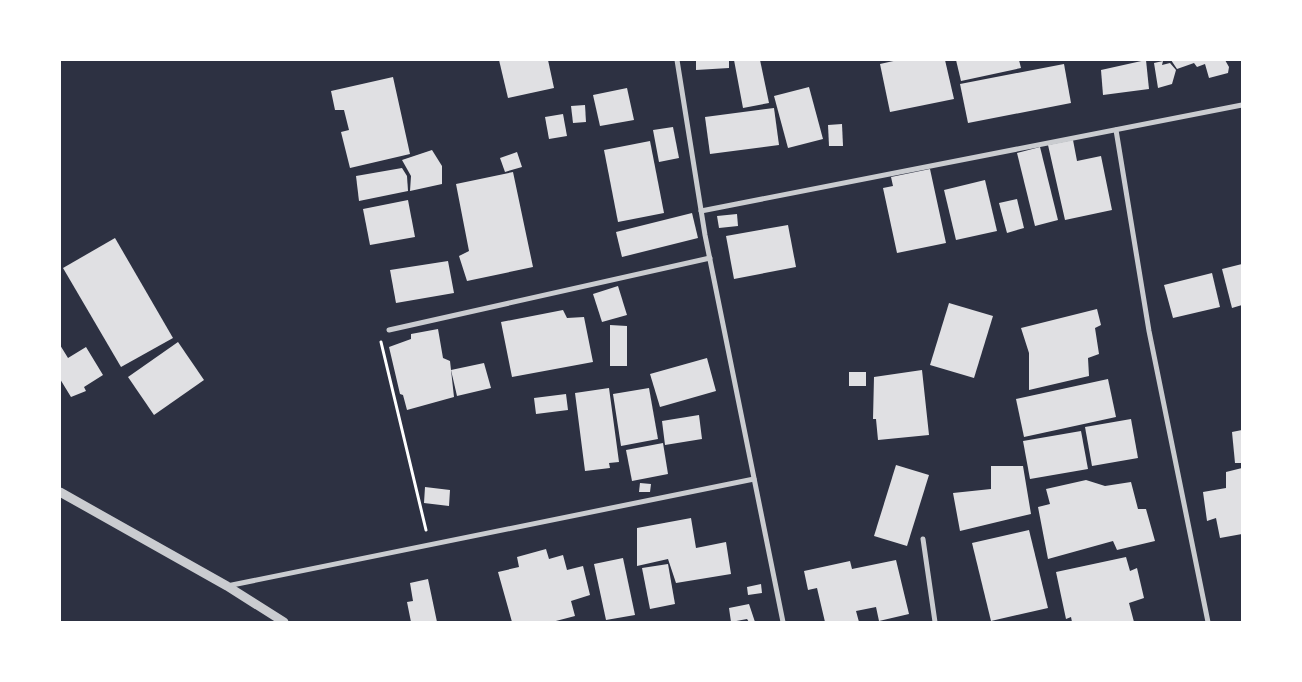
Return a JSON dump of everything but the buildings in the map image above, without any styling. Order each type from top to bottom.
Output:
[{"type":"street","points":[[677,60],[701,211],[783,622]]},
{"type":"street","points":[[701,211],[1242,105]]},
{"type":"street","points":[[1116,130],[1149,331],[1208,622]]},
{"type":"street","points":[[389,330],[710,258]]},
{"type":"street","points":[[227,586],[754,479]]},
{"type":"street","points":[[60,492],[227,586],[284,622]]},
{"type":"street","points":[[922,539],[935,622]]},
{"type":"path","points":[[402,327],[378,333],[430,545]]}]
